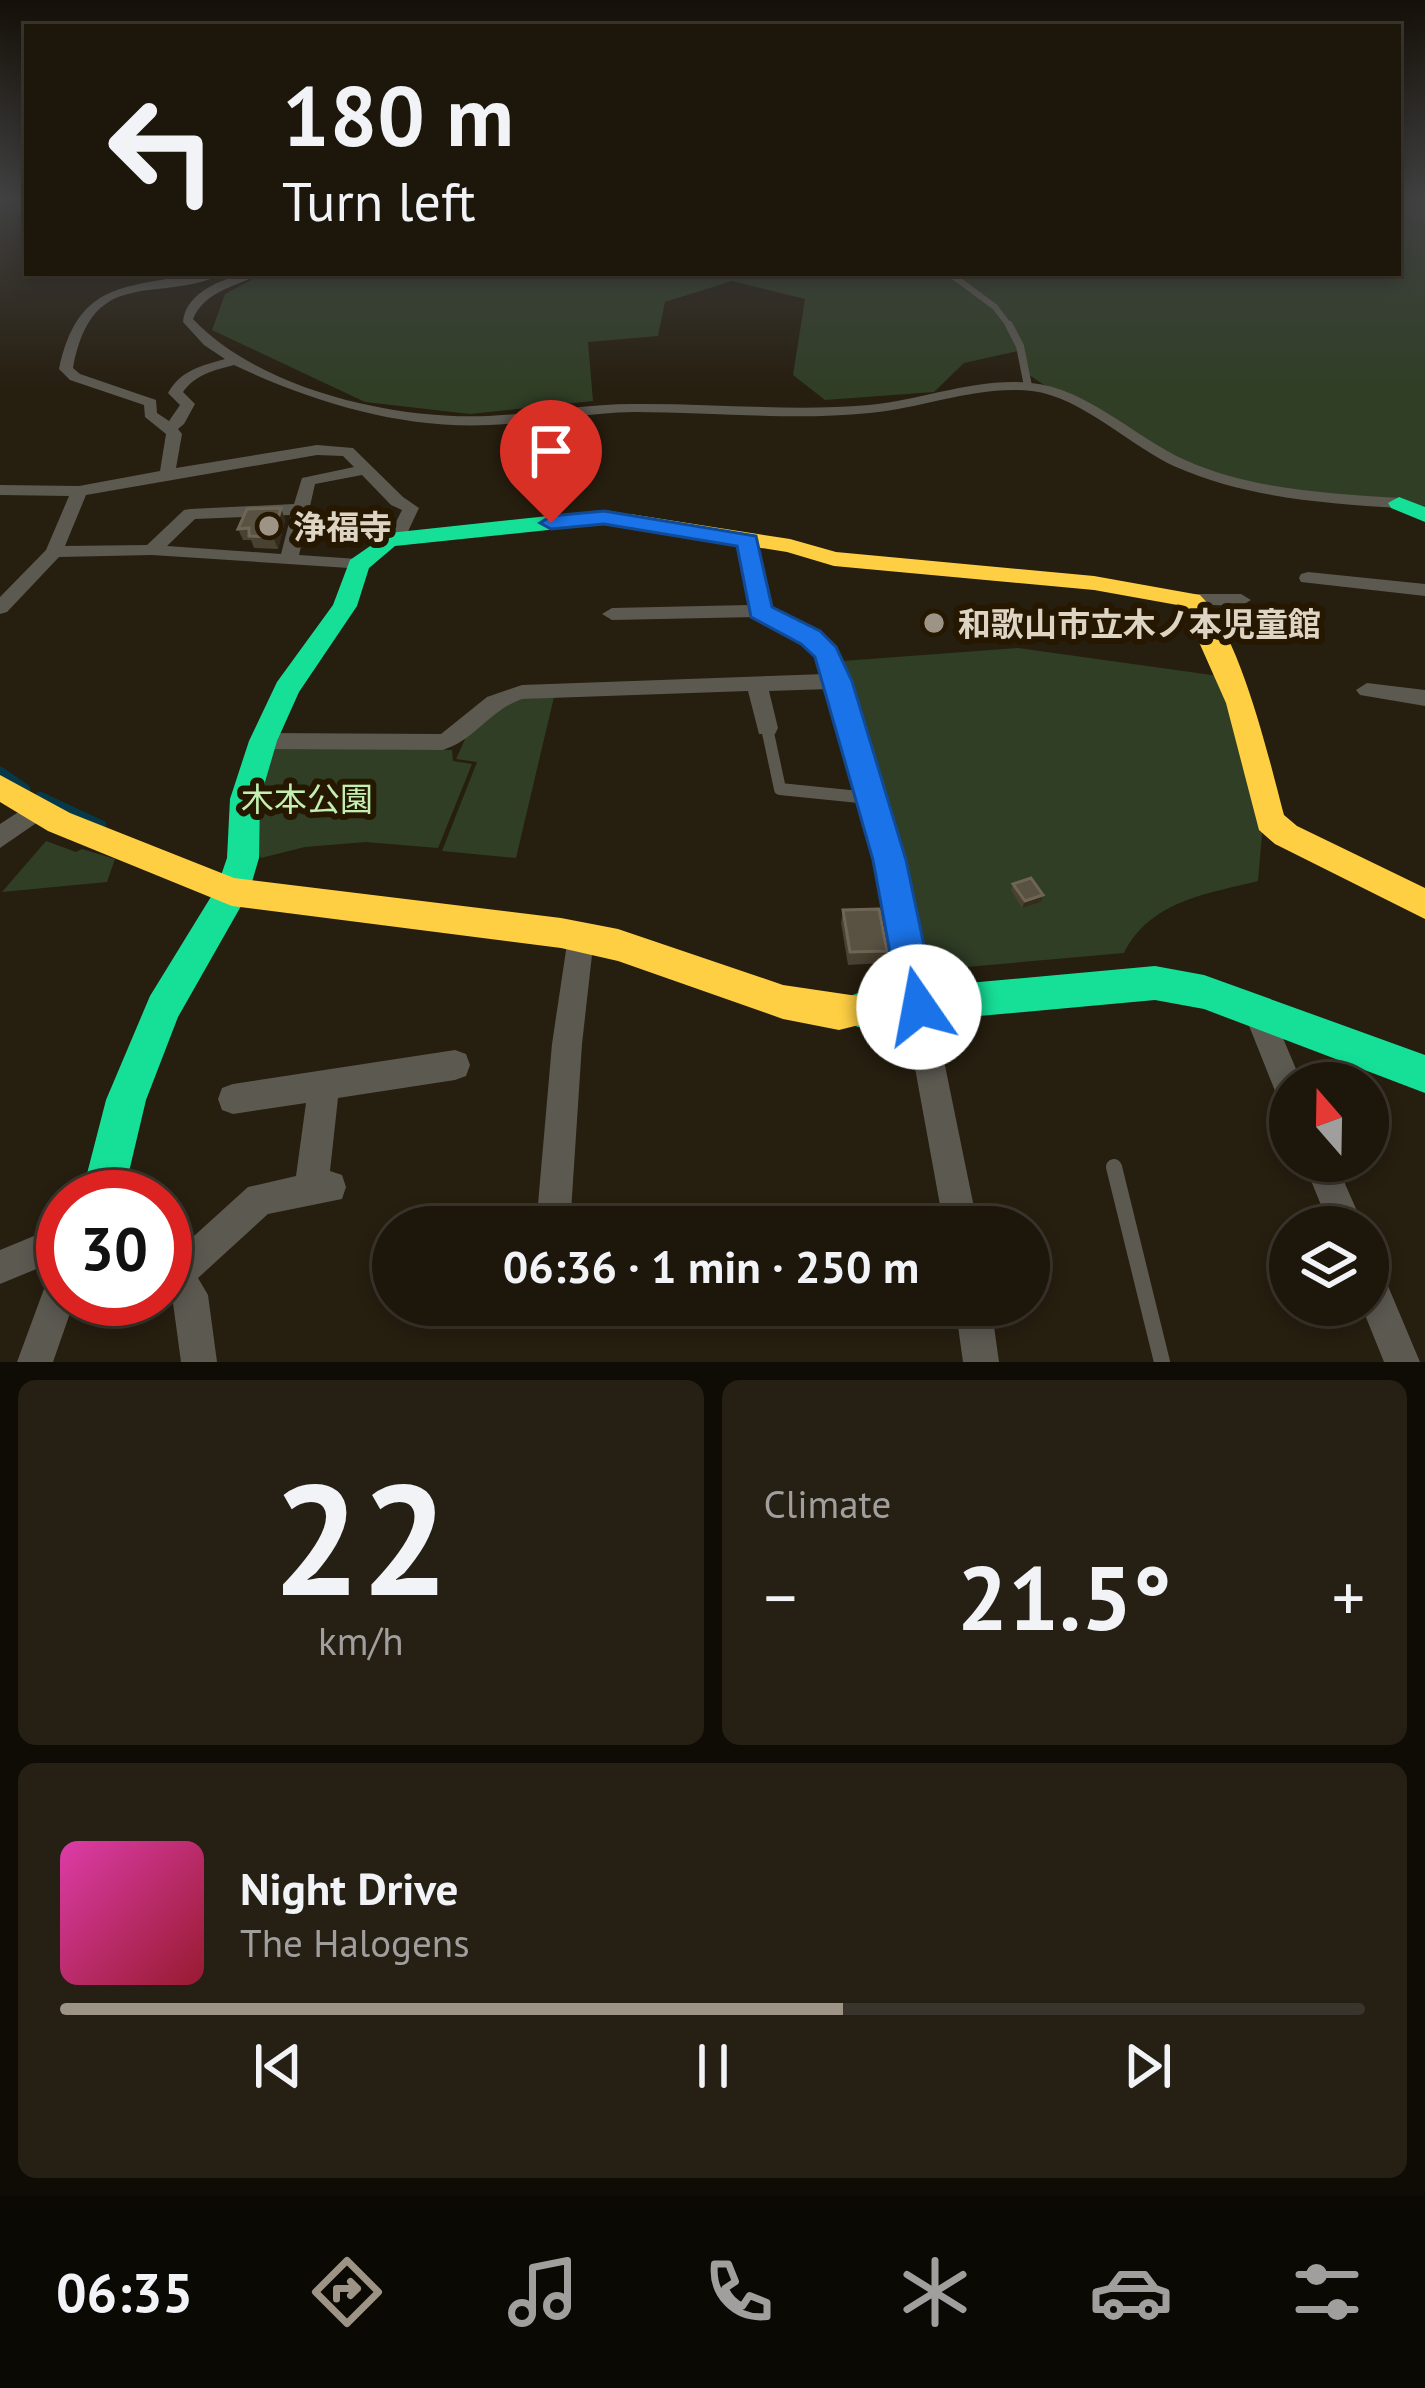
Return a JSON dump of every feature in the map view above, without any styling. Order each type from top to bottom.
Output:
[{"type":"street","points":[[167,474],[174,434],[150,414],[151,403],[75,377],[66,369],[73,336],[99,301],[113,292],[202,276]]},
{"type":"street","points":[[248,276],[205,295],[189,308],[187,319],[196,333],[238,360],[340,403],[436,421],[477,422],[582,409],[872,409],[1028,386],[1061,395],[1145,445],[1221,480],[1281,495],[1412,509]]},
{"type":"street","points":[[169,428],[188,404],[175,393],[177,385],[186,377],[238,360]]},
{"type":"street","points":[[0,490],[79,491],[335,449],[347,451],[397,501],[411,508],[397,538]]},
{"type":"street","points":[[290,560],[308,481],[368,469]]},
{"type":"street","points":[[0,608],[54,552],[79,491]]},
{"type":"street","points":[[152,550],[190,514],[303,508]]},
{"type":"street","points":[[109,1170],[126,1100],[163,1008],[232,892],[243,858],[245,799],[263,741],[287,689],[345,606],[358,565],[397,538],[604,517],[790,545],[834,559],[1094,583],[1191,600],[1240,600]]},
{"type":"street","points":[[748,541],[760,611]]},
{"type":"street","points":[[54,552],[152,550],[358,565]]},
{"type":"street","points":[[1308,578],[1425,590]]},
{"type":"street","points":[[1191,600],[1199,608],[1240,704],[1270,821],[1286,835],[1425,904]]},
{"type":"street","points":[[612,614],[760,611],[811,638],[827,653],[874,798],[957,1206]]},
{"type":"street","points":[[263,741],[442,742],[460,734],[489,702],[522,692],[838,681]]},
{"type":"street","points":[[757,684],[767,728]]},
{"type":"street","points":[[1367,690],[1425,698]]},
{"type":"street","points":[[0,787],[37,811],[136,856],[232,892],[618,945],[783,1002],[839,1012],[1155,983],[1204,992],[1424,1075]]},
{"type":"street","points":[[0,838],[37,811]]},
{"type":"street","points":[[555,1206],[567,1044],[581,938]]},
{"type":"street","points":[[1258,1013],[1278,1062]]},
{"type":"street","points":[[233,1099],[455,1065]]},
{"type":"street","points":[[192,1254],[260,1199],[321,1189],[324,1085]]},
{"type":"street","points":[[0,1267],[36,1252]]},
{"type":"street","points":[[192,1308],[200,1362]]},
{"type":"street","points":[[35,1362],[48,1326]]},
{"type":"street","points":[[976,1326],[981,1362]]},
{"type":"street","points":[[1387,1326],[1402,1362]]},
{"type":"lane","points":[[953,276],[1005,317],[1024,345],[1028,386]]},
{"type":"lane","points":[[767,728],[780,789],[874,798]]},
{"type":"lane","points":[[1114,1167],[1162,1362]]},
{"type":"green space","points":[[1401,263],[1425,263],[1425,508],[1274,490],[1202,471],[1122,431],[1023,371],[1023,350],[964,363],[934,392],[825,400],[793,375],[805,299],[732,281],[665,302],[658,336],[588,342],[593,401],[470,414],[365,402],[212,330],[225,294],[258,276],[1401,276]]},
{"type":"green space","points":[[1018,648],[1219,676],[1263,823],[1258,881],[1164,911],[1135,936],[1124,953],[933,970],[922,957],[842,661]]},
{"type":"green space","points":[[554,697],[516,858],[442,851],[477,762],[456,759],[467,735],[504,700]]},
{"type":"green space","name":"木本公園","points":[[273,747],[452,750],[453,761],[472,764],[438,848],[366,842],[305,847],[261,858],[253,817]]},
{"type":"green space","points":[[46,841],[115,859],[107,882],[2,892]]},
{"type":"building","points":[[281,508],[273,537],[249,536],[249,528],[238,529],[247,509]]},
{"type":"building","points":[[1031,878],[1043,895],[1025,901],[1013,884]]},
{"type":"building","points":[[879,909],[887,951],[850,952],[843,910]]},
{"type":"waterway","points":[[0,771],[26,789]]},
{"type":"waterway","points":[[40,796],[102,825]]},
{"type":"traffic: fast","points":[[1399,503],[1425,515]]},
{"type":"traffic: fast","points":[[109,1170],[126,1100],[163,1008],[232,892],[243,858],[245,799],[263,741],[287,689],[345,606],[358,565],[389,540],[605,517],[630,521]]},
{"type":"traffic: fast","points":[[858,1010],[1155,983],[1204,992],[1425,1074]]},
{"type":"traffic: slow","points":[[630,521],[790,546],[834,559],[1094,583],[1191,600],[1199,608],[1240,703],[1270,821],[1286,835],[1425,904]]},
{"type":"traffic: slow","points":[[0,787],[59,822],[232,892],[561,933],[618,945],[783,1002],[839,1012],[858,1010]]},
{"type":"place","name":"浄福寺","points":[[269,526]]},
{"type":"place","name":"和歌山市立木ノ本児童館","points":[[934,623]]},
{"type":"route","points":[[551,523],[604,517],[748,541],[760,611],[811,638],[827,653],[838,681],[890,860],[919,1007]]}]
